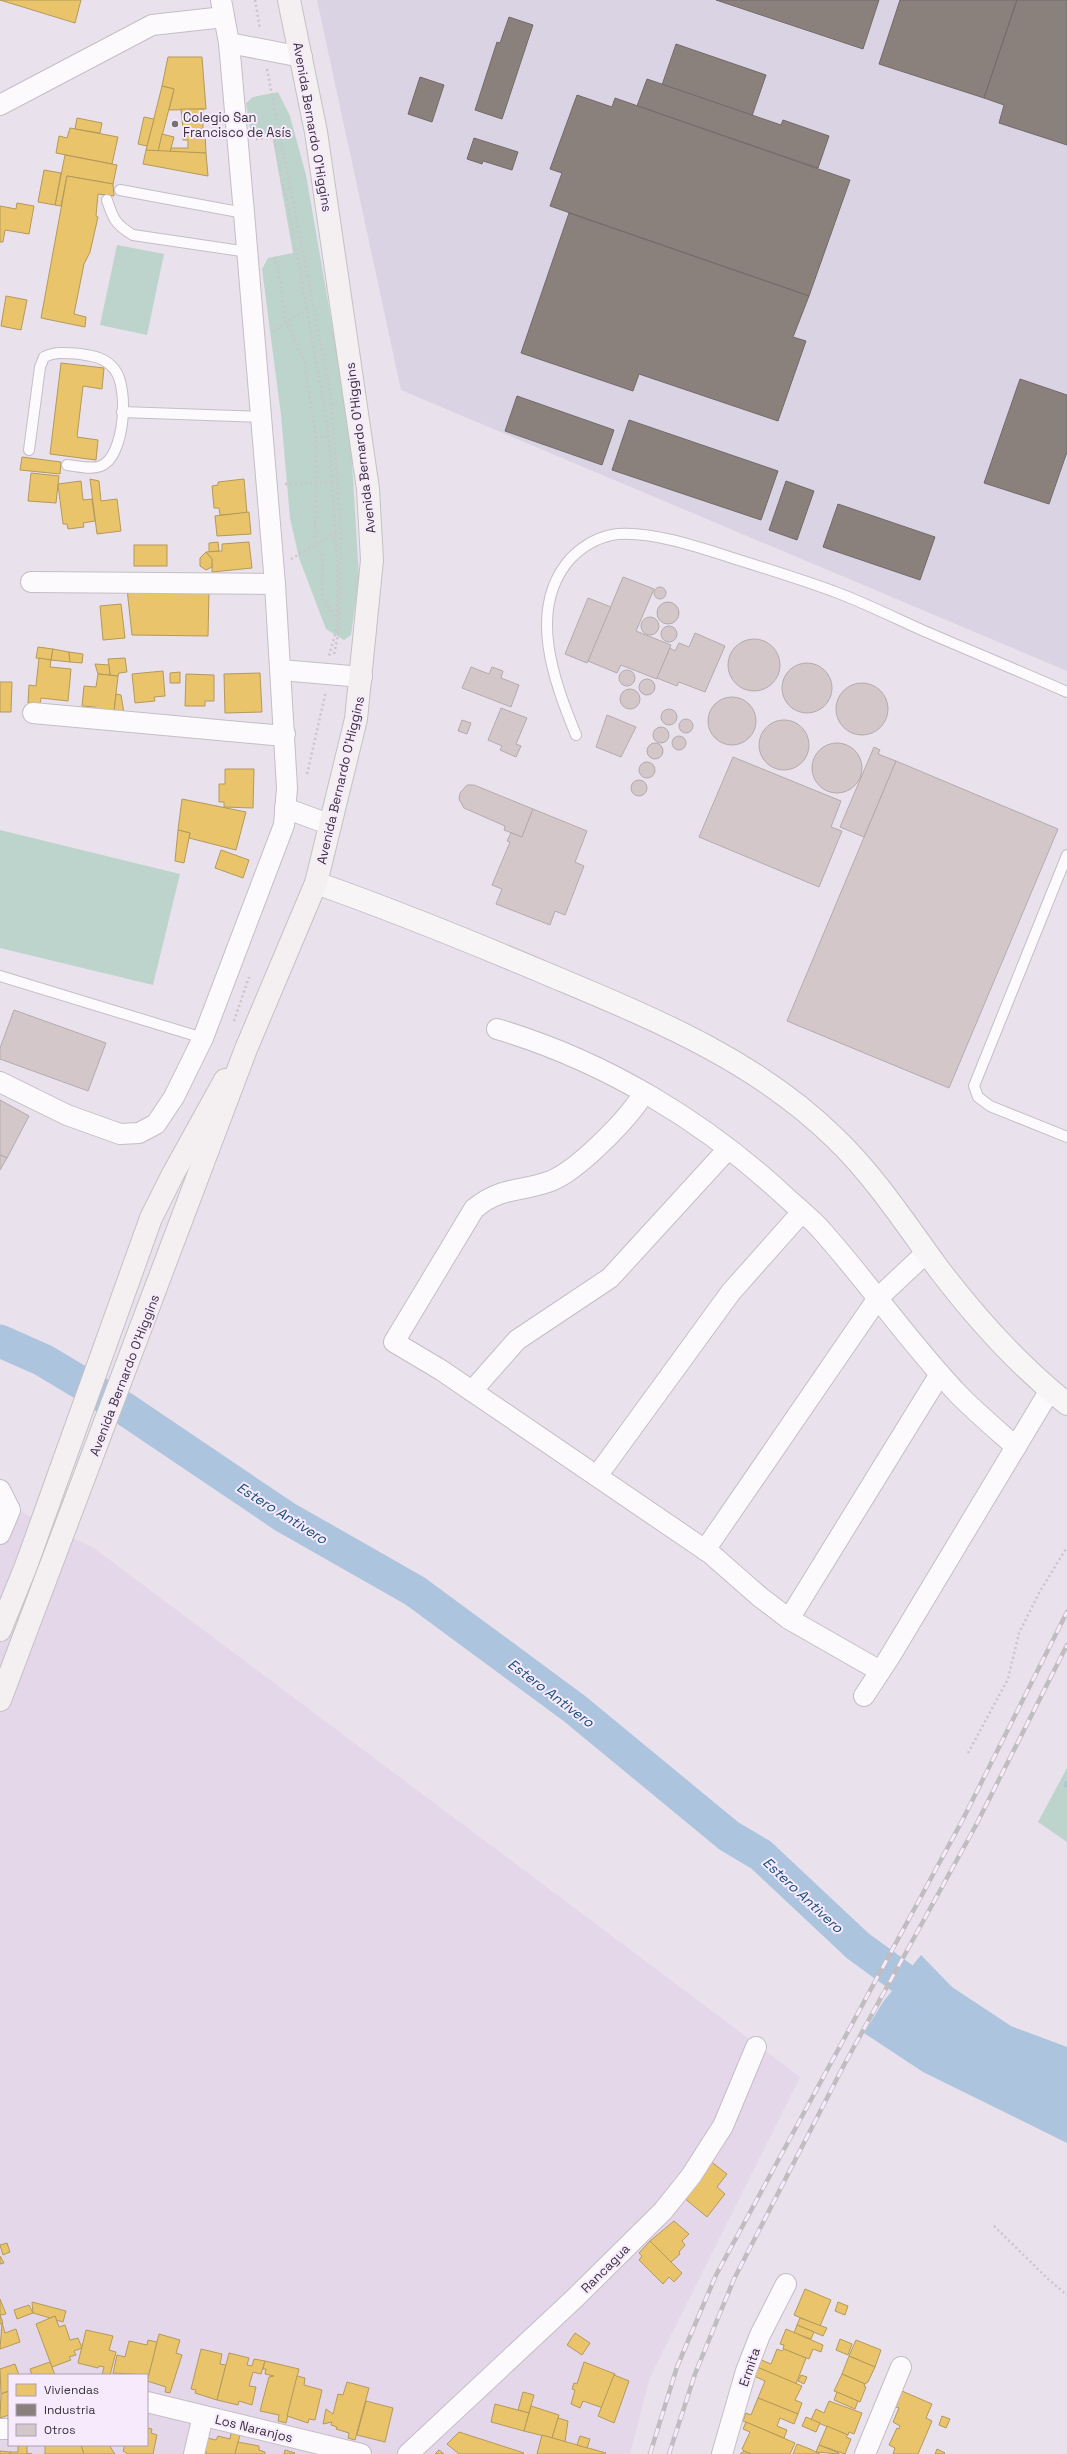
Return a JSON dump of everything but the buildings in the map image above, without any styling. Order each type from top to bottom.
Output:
[{"type":"main road","name":"Avenida Bernardo O'Higgins","points":[[0,1700],[181,1226],[246,1049],[316,883],[356,719],[362,678],[372,560],[368,489],[316,132],[302,57],[289,0]]},
{"type":"main road","name":"Avenida Bernardo O'Higgins","points":[[0,1630],[26,1566],[151,1218],[211,1103],[246,1049]]},
{"type":"street","points":[[0,105],[152,24],[223,8],[229,42],[248,252],[281,670],[287,788],[284,825],[203,1038],[174,1097],[156,1124],[139,1133],[120,1134],[68,1115],[0,1082]]},
{"type":"street","points":[[229,42],[302,57]]},
{"type":"street","points":[[31,582],[274,577]]},
{"type":"street","points":[[281,670],[362,678]]},
{"type":"street","points":[[33,713],[273,736],[285,734]]},
{"type":"street","points":[[285,808],[331,825]]},
{"type":"street","points":[[316,883],[416,921],[660,1021],[721,1052],[780,1091],[835,1137],[879,1185],[927,1252],[999,1340],[1050,1390],[1067,1404]]},
{"type":"street","points":[[497,1030],[564,1052],[644,1093],[704,1130],[761,1174],[822,1230],[940,1374],[961,1397],[1016,1447]]},
{"type":"street","points":[[644,1093],[634,1110],[606,1139],[575,1165],[550,1182],[504,1191],[488,1198],[474,1209],[394,1342],[472,1391],[705,1550],[789,1619],[880,1671]]},
{"type":"street","points":[[472,1391],[517,1340],[610,1278],[728,1149]]},
{"type":"street","points":[[597,1476],[732,1292],[802,1212]]},
{"type":"street","points":[[705,1550],[878,1298],[927,1252]]},
{"type":"street","points":[[789,1619],[940,1374]]},
{"type":"street","points":[[864,1696],[1050,1390]]},
{"type":"street","points":[[0,1490],[10,1510],[0,1534]]},
{"type":"street","name":"Rancagua","points":[[408,2454],[575,2298],[663,2212],[691,2176],[723,2126],[756,2047]]},
{"type":"street","name":"Ermita","points":[[722,2454],[746,2371],[760,2335],[786,2284]]},
{"type":"street","points":[[865,2454],[901,2367]]},
{"type":"street","name":"Los Naranjos","points":[[148,2402],[361,2454]]},
{"type":"street","points":[[194,2454],[203,2416]]},
{"type":"lane","points":[[120,190],[244,213]]},
{"type":"lane","points":[[107,200],[112,215],[119,227],[133,235],[248,252]]},
{"type":"lane","points":[[29,450],[40,367],[44,357],[52,353],[63,352],[96,356],[108,362],[116,371],[121,387],[122,412],[116,448],[103,465],[95,468],[68,465]]},
{"type":"lane","points":[[122,412],[261,417]]},
{"type":"lane","points":[[576,735],[561,700],[552,667],[546,625],[550,595],[560,570],[576,553],[597,539],[619,534],[654,538],[700,547],[838,594],[1067,692]]},
{"type":"lane","points":[[1067,855],[974,1086],[978,1097],[990,1106],[1067,1136]]},
{"type":"lane","points":[[0,976],[203,1038]]},
{"type":"path","points":[[238,141],[274,138],[307,310],[329,436],[337,532],[337,627],[324,674]]},
{"type":"path","points":[[274,257],[286,323],[304,361],[316,438],[315,546],[323,562],[322,599],[337,618]]},
{"type":"path","points":[[255,342],[307,310]]},
{"type":"path","points":[[316,438],[329,436]]},
{"type":"path","points":[[266,485],[333,482]]},
{"type":"path","points":[[274,577],[315,546],[337,532]]},
{"type":"path","points":[[968,1753],[1008,1679],[1018,1632],[1067,1546]]},
{"type":"path","points":[[994,2226],[1067,2295]]},
{"type":"shaded area","points":[[317,0],[1067,0],[1067,671],[401,390]]},
{"type":"shaded area","points":[[8,1505],[95,1549],[800,2077],[650,2377],[630,2454],[0,2454],[0,1521]]},
{"type":"green space","points":[[278,92],[290,116],[306,175],[350,428],[359,578],[351,635],[344,640],[326,629],[299,558],[290,518],[281,415],[262,269],[268,258],[293,253],[272,135],[251,133],[246,103],[253,97]]},
{"type":"green space","points":[[117,245],[164,254],[147,335],[100,325]]},
{"type":"green space","points":[[0,830],[180,874],[153,985],[0,948]]},
{"type":"green space","points":[[1067,1768],[1067,1842],[1038,1822]]},
{"type":"water","points":[[921,1955],[952,1987],[1011,2026],[1067,2047],[1067,2143],[923,2072],[864,2033],[883,2002]]},
{"type":"waterway","name":"Estero Antivero","points":[[0,1341],[43,1360],[125,1409],[285,1517],[415,1591],[575,1709],[729,1836],[761,1855],[858,1946],[939,2005]]},
{"type":"railway","points":[[650,2454],[677,2367],[716,2275],[962,1821],[1067,1612]]},
{"type":"railway","points":[[669,2454],[695,2374],[734,2279],[844,2065],[975,1827],[1067,1645]]},
{"type":"place","name":"Colegio San Francisco de Asís","points":[[175,124]]}]
